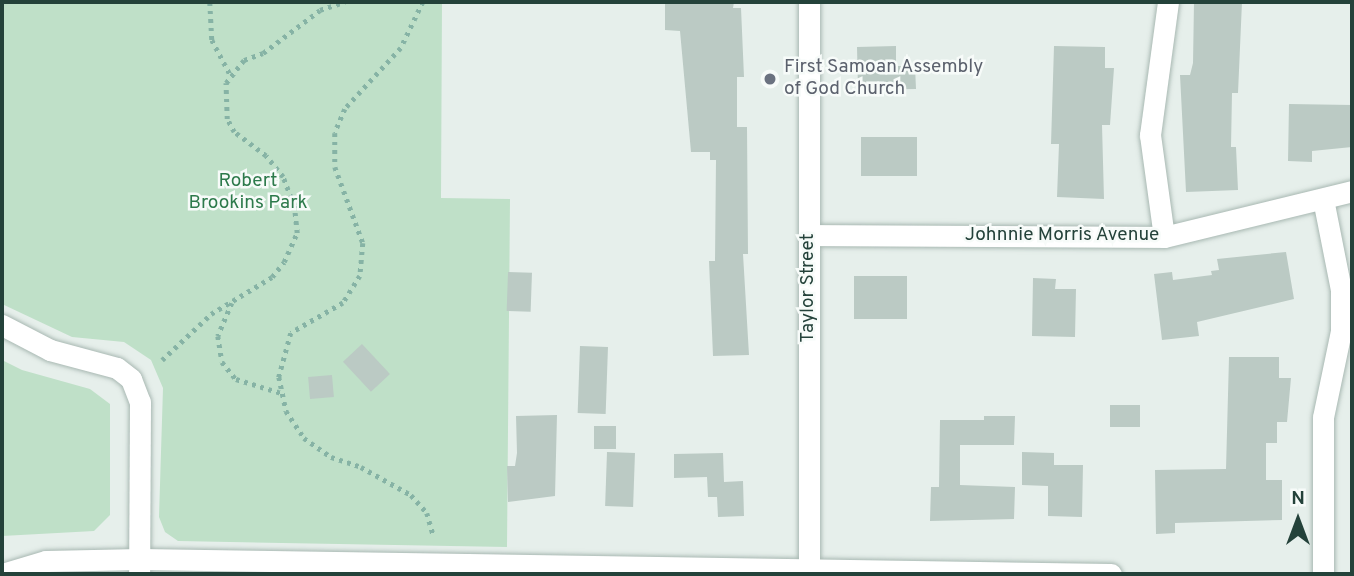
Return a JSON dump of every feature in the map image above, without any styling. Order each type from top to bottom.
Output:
[{"type":"street","name":"Taylor Street","points":[[809,2],[809,573]]},
{"type":"street","points":[[1164,237],[1150,135],[1168,2]]},
{"type":"street","name":"Johnnie Morris Avenue","points":[[809,235],[1164,237],[1352,191]]},
{"type":"street","points":[[1323,198],[1342,290],[1342,331],[1323,417],[1323,574]]},
{"type":"street","points":[[2,325],[50,350],[117,368],[131,379],[140,402],[140,566]]},
{"type":"street","points":[[2,574],[46,561],[140,566],[485,571],[1111,574]]},
{"type":"path","points":[[210,2],[212,40],[231,76]]},
{"type":"path","points":[[162,360],[211,314],[272,277],[284,262],[297,233],[297,219],[290,191],[275,166],[243,141],[227,119],[223,96],[231,76],[244,60],[263,53],[303,20],[345,2]]},
{"type":"path","points":[[423,2],[401,48],[339,120],[335,166],[360,230],[364,265],[343,303],[291,333],[280,366],[281,393],[286,411],[304,438],[331,457],[361,467],[411,495],[427,513],[433,534]]},
{"type":"path","points":[[233,303],[218,336],[222,362],[236,379],[281,393]]},
{"type":"green space","name":"Robert Brookins Park","points":[[2,2],[442,2],[441,198],[510,199],[507,547],[178,541],[165,532],[159,517],[163,388],[151,360],[124,342],[72,337],[2,304]]},
{"type":"green space","points":[[2,360],[22,370],[90,389],[110,404],[110,515],[94,531],[2,536]]},
{"type":"building","points":[[665,2],[734,2],[733,8],[741,8],[744,77],[737,77],[737,127],[747,127],[748,254],[743,254],[749,355],[713,356],[709,261],[715,261],[716,160],[710,160],[710,152],[691,152],[680,31],[665,30]]},
{"type":"building","points":[[1194,2],[1242,2],[1238,93],[1232,93],[1231,147],[1236,147],[1238,190],[1186,192],[1180,75],[1190,75],[1193,63]]},
{"type":"building","points":[[896,46],[896,66],[915,66],[916,89],[858,90],[857,47]]},
{"type":"building","points":[[1054,46],[1105,47],[1105,68],[1114,68],[1110,125],[1102,125],[1104,199],[1057,197],[1059,144],[1051,144]]},
{"type":"building","points":[[1289,104],[1352,105],[1352,147],[1312,151],[1312,162],[1288,161]]},
{"type":"building","points":[[861,137],[917,137],[917,176],[861,176]]},
{"type":"building","points":[[1286,252],[1294,299],[1197,322],[1199,336],[1162,340],[1154,274],[1172,272],[1173,280],[1212,275],[1211,271],[1219,270],[1217,259]]},
{"type":"building","points":[[508,272],[532,273],[531,312],[507,311]]},
{"type":"building","points":[[854,276],[907,276],[907,319],[854,319]]},
{"type":"building","points":[[1033,278],[1056,279],[1055,289],[1076,289],[1075,337],[1032,336]]},
{"type":"building","points":[[362,344],[390,374],[371,392],[343,362]]},
{"type":"building","points":[[580,346],[608,347],[606,414],[578,413]]},
{"type":"building","points":[[1229,357],[1279,357],[1279,378],[1291,378],[1287,422],[1277,422],[1277,443],[1266,443],[1266,480],[1282,480],[1282,520],[1175,523],[1175,533],[1156,534],[1155,470],[1226,469]]},
{"type":"building","points":[[332,375],[334,397],[310,399],[308,377]]},
{"type":"building","points":[[1110,405],[1140,405],[1140,427],[1110,427]]},
{"type":"building","points":[[557,415],[555,496],[508,502],[507,466],[515,466],[517,453],[516,416]]},
{"type":"building","points":[[984,416],[1015,416],[1014,445],[960,445],[960,485],[1015,487],[1014,519],[930,521],[931,487],[939,487],[940,420],[984,420]]},
{"type":"building","points":[[594,426],[616,426],[616,449],[594,449]]},
{"type":"building","points":[[607,452],[635,453],[633,507],[605,506]]},
{"type":"building","points":[[1022,452],[1054,453],[1054,465],[1083,465],[1082,517],[1048,516],[1048,486],[1022,485]]},
{"type":"building","points":[[723,453],[724,482],[743,481],[744,516],[718,517],[717,497],[708,497],[707,477],[674,478],[674,454]]},
{"type":"place","name":"First Samoan Assembly of God Church","points":[[770,79]]}]
